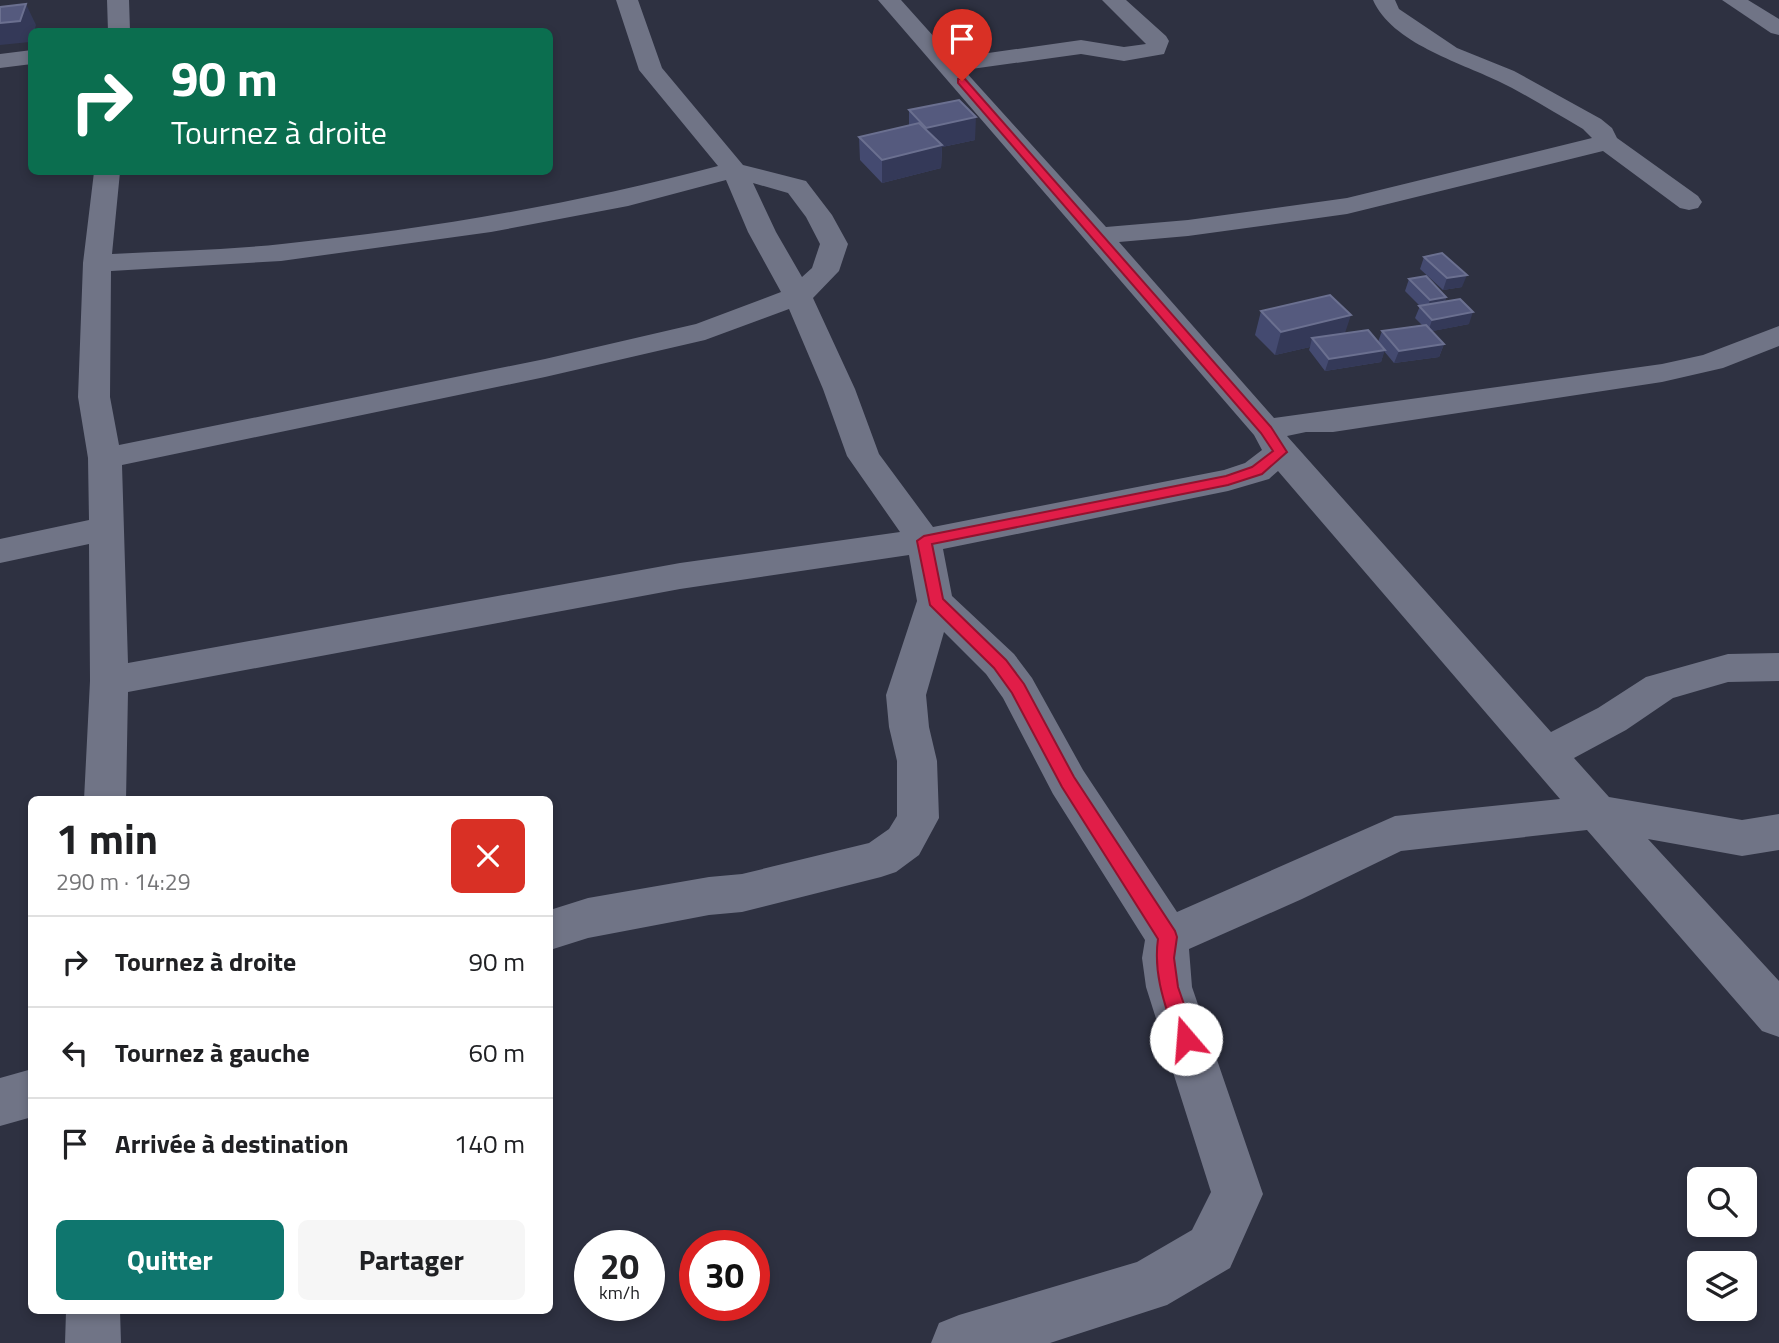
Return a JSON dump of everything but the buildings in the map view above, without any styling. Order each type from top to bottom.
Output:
[{"type":"street","points":[[118,0],[119,28]]},
{"type":"street","points":[[553,929],[588,918],[709,896],[742,893],[881,859],[904,842],[918,818],[917,761],[906,695],[935,601],[924,541],[863,456],[839,389],[799,296],[762,232],[734,170],[651,70],[627,0]]},
{"type":"street","points":[[889,0],[1099,236],[1545,754],[1779,1015]]},
{"type":"street","points":[[948,65],[1081,47],[1124,54],[1156,49],[1158,41],[1113,0]]},
{"type":"street","points":[[1384,0],[1390,13],[1449,53],[1506,76],[1592,124],[1603,133],[1605,141],[1689,202]]},
{"type":"street","points":[[1733,0],[1779,28]]},
{"type":"street","points":[[0,61],[28,58]]},
{"type":"street","points":[[1099,236],[1188,228],[1347,206],[1595,146],[1605,141]]},
{"type":"street","points":[[97,263],[281,253],[491,224],[628,198],[734,170],[797,187],[820,215],[834,244],[825,271],[799,296],[705,331],[545,368],[104,458]]},
{"type":"street","points":[[105,796],[109,681],[104,458],[94,397],[97,263],[107,175]]},
{"type":"street","points":[[1273,441],[1662,373],[1712,362],[1779,335]]},
{"type":"street","points":[[109,681],[654,580],[924,541],[1228,480],[1257,471],[1273,441]]},
{"type":"street","points":[[0,551],[105,529]]},
{"type":"street","points":[[935,601],[1000,664],[1018,689],[1068,782],[1168,937],[1165,958],[1169,987],[1237,1194],[1211,1249],[1148,1286],[959,1343]]},
{"type":"street","points":[[1545,754],[1612,719],[1660,687],[1728,668],[1779,667]]},
{"type":"street","points":[[1168,937],[1286,886],[1395,834],[1597,813],[1742,838],[1779,832]]},
{"type":"street","points":[[0,1102],[28,1094]]},
{"type":"street","points":[[93,1314],[93,1343]]},
{"type":"route","points":[[962,81],[1266,430],[1280,452],[1257,471],[1228,480],[924,541],[935,601],[1000,664],[1018,689],[1068,782],[1168,937],[1165,958],[1169,987],[1186,1039]]}]
